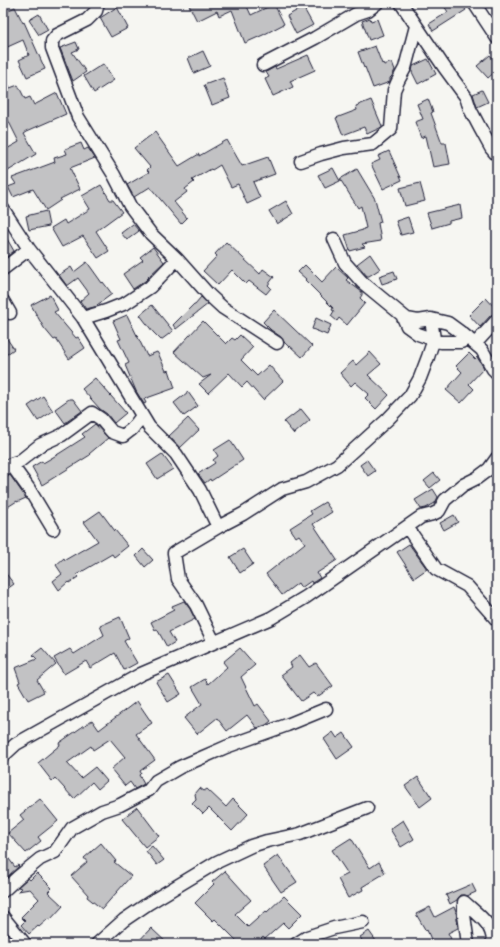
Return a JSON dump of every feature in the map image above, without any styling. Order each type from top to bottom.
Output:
[{"type":"street","points":[[98,3],[96,11],[87,20],[57,35],[52,41],[52,48],[78,117],[114,175],[130,206],[151,234],[177,259],[209,295],[223,308],[277,343]]},
{"type":"street","points":[[263,65],[315,38],[356,14],[368,10],[377,3]]},
{"type":"street","points":[[401,3],[466,97],[470,109],[491,148],[497,155]]},
{"type":"street","points":[[474,3],[497,38]]},
{"type":"street","points":[[301,161],[344,148],[373,144],[390,129],[394,90],[405,68],[416,26]]},
{"type":"street","points":[[3,209],[29,250],[83,318],[149,427],[176,454],[200,490],[218,527]]},
{"type":"street","points":[[334,239],[345,263],[362,282],[402,315],[407,319],[418,321],[431,319],[448,323],[482,350],[497,373]]},
{"type":"street","points":[[3,269],[29,250]]},
{"type":"street","points":[[83,318],[126,303],[150,287],[177,259]]},
{"type":"street","points":[[3,301],[10,313]]},
{"type":"street","points":[[402,315],[407,326],[418,334],[441,342],[471,341],[497,320]]},
{"type":"street","points":[[214,642],[196,605],[178,579],[174,553],[243,514],[282,489],[306,482],[337,465],[388,419],[410,396],[420,378],[434,339],[431,319]]},
{"type":"street","points":[[53,529],[29,489],[5,469],[20,461],[40,445],[62,435],[92,413],[101,419],[112,432],[123,436],[132,429],[142,416]]},
{"type":"street","points":[[3,756],[16,744],[141,674],[271,618],[306,597],[421,517],[433,514],[440,510],[445,500],[463,485],[489,469],[495,463]]},
{"type":"street","points":[[407,527],[436,569],[467,586],[497,620]]},
{"type":"street","points":[[3,891],[40,859],[55,852],[72,828],[149,790],[156,781],[180,767],[226,747],[326,709]]},
{"type":"street","points":[[98,944],[124,920],[216,862],[251,846],[300,834],[366,808]]},
{"type":"street","points":[[468,944],[464,915],[464,902],[489,926],[493,936],[493,944]]},
{"type":"street","points":[[3,917],[25,944]]},
{"type":"street","points":[[296,944],[307,937],[334,928],[363,922]]},
{"type":"building","points":[[188,3],[248,3],[246,4],[251,15],[274,4],[284,24],[245,43],[232,10],[219,16],[217,11],[197,21]]},
{"type":"building","points":[[442,3],[461,3],[466,10],[433,31],[429,24],[448,12]]},
{"type":"building","points":[[15,7],[23,23],[24,22],[45,69],[27,77],[19,60],[29,55],[23,40],[3,49],[3,15]]},
{"type":"building","points":[[117,7],[128,28],[111,37],[100,18]]},
{"type":"building","points":[[303,7],[313,25],[296,34],[287,16]]},
{"type":"building","points":[[39,14],[48,30],[39,35],[29,20]]},
{"type":"building","points":[[370,18],[371,21],[377,19],[383,35],[369,40],[362,21]]},
{"type":"building","points":[[76,42],[79,49],[72,52],[86,72],[73,81],[60,48]]},
{"type":"building","points":[[375,46],[382,64],[383,63],[384,65],[392,62],[395,70],[390,78],[390,82],[373,88],[358,52]]},
{"type":"building","points":[[203,51],[210,66],[194,73],[188,58]]},
{"type":"building","points":[[308,55],[315,70],[290,81],[293,87],[273,96],[265,79],[269,77],[266,72],[275,67],[276,69]]},
{"type":"building","points":[[490,55],[497,63],[497,70],[488,78],[477,66]]},
{"type":"building","points":[[428,59],[436,74],[418,84],[412,72],[413,66]]},
{"type":"building","points":[[103,64],[114,80],[94,93],[84,76]]},
{"type":"building","points":[[3,72],[10,88],[18,85],[25,99],[30,97],[34,105],[57,93],[66,114],[24,133],[36,154],[8,171],[3,163],[3,151],[19,142],[7,118],[3,121]]},
{"type":"building","points":[[223,78],[230,98],[212,105],[204,85]]},
{"type":"building","points":[[482,90],[488,102],[477,107],[473,94]]},
{"type":"building","points":[[428,99],[433,112],[431,113],[442,143],[446,143],[450,164],[433,167],[426,136],[421,138],[415,122],[423,119],[417,104]]},
{"type":"building","points":[[371,100],[382,126],[367,134],[364,127],[343,135],[336,118],[357,110],[356,106]]},
{"type":"building","points":[[155,132],[179,166],[227,140],[242,166],[268,157],[275,174],[253,182],[260,198],[247,204],[238,184],[231,187],[220,165],[212,170],[211,169],[192,180],[194,182],[185,189],[187,192],[174,202],[187,218],[181,224],[150,187],[134,197],[127,185],[149,172],[147,170],[150,167],[134,148]]},
{"type":"building","points":[[81,143],[84,150],[88,148],[95,158],[70,168],[80,189],[60,199],[61,200],[46,210],[33,189],[13,197],[8,187],[16,184],[12,178],[55,162],[54,158],[67,154],[65,149]]},
{"type":"building","points":[[389,151],[402,180],[383,189],[371,164],[380,160],[378,156]]},
{"type":"building","points":[[333,168],[340,181],[325,188],[318,175]]},
{"type":"building","points":[[357,169],[375,199],[381,222],[378,223],[381,241],[362,244],[365,247],[350,251],[345,235],[366,228],[361,206],[358,208],[340,179]]},
{"type":"building","points":[[420,183],[425,201],[405,206],[400,188]]},
{"type":"building","points":[[101,185],[110,200],[113,200],[122,212],[96,231],[109,251],[98,258],[83,236],[62,247],[51,228],[64,220],[66,224],[90,209],[82,196]]},
{"type":"building","points":[[286,201],[293,214],[277,224],[269,211]]},
{"type":"building","points":[[460,205],[462,218],[449,221],[449,223],[432,228],[427,213]]},
{"type":"building","points":[[46,211],[49,226],[29,230],[26,216]]},
{"type":"building","points":[[408,217],[413,232],[401,235],[396,221]]},
{"type":"building","points":[[133,224],[139,231],[127,240],[121,233]]},
{"type":"building","points":[[3,232],[14,251],[3,260]]},
{"type":"building","points":[[226,242],[260,274],[263,269],[274,277],[268,285],[271,288],[266,294],[249,281],[246,284],[232,270],[218,285],[203,271],[217,256],[215,254]]},
{"type":"building","points":[[153,247],[164,262],[145,281],[133,289],[123,274],[143,260],[140,257]]},
{"type":"building","points":[[370,254],[380,269],[367,276],[357,264]]},
{"type":"building","points":[[87,262],[112,294],[97,305],[98,306],[86,309],[80,301],[89,293],[78,278],[67,286],[59,275],[71,267],[74,272]]},
{"type":"building","points":[[305,265],[322,282],[336,267],[348,278],[346,280],[362,292],[360,298],[365,303],[347,325],[339,318],[337,321],[331,316],[334,311],[332,310],[333,308],[298,272]]},
{"type":"building","points":[[394,271],[397,279],[382,284],[379,276]]},
{"type":"building","points":[[50,295],[58,310],[54,312],[76,338],[78,337],[85,348],[69,359],[56,339],[54,340],[44,328],[31,305]]},
{"type":"building","points":[[201,297],[208,304],[176,329],[173,325]]},
{"type":"building","points":[[486,298],[497,310],[497,313],[491,315],[480,327],[469,315]]},
{"type":"building","points":[[152,305],[173,331],[161,340],[140,315]]},
{"type":"building","points":[[274,310],[312,346],[302,357],[290,346],[289,347],[281,337],[263,322]]},
{"type":"building","points":[[127,315],[147,356],[157,352],[166,371],[169,370],[175,388],[144,399],[146,403],[144,404],[136,391],[125,365],[129,363],[118,340],[121,339],[113,321]]},
{"type":"building","points":[[316,318],[331,325],[327,335],[312,329]]},
{"type":"building","points":[[203,321],[226,344],[232,338],[235,340],[240,335],[253,347],[241,360],[257,376],[269,365],[283,381],[263,400],[247,382],[242,387],[229,373],[208,393],[199,384],[211,375],[203,378],[174,352]]},
{"type":"building","points":[[3,333],[14,349],[3,357]]},
{"type":"building","points":[[370,352],[381,364],[368,375],[389,395],[376,409],[365,398],[369,394],[355,382],[351,386],[340,373],[353,361],[356,365]]},
{"type":"building","points":[[469,353],[475,359],[477,357],[484,368],[469,384],[474,389],[461,403],[446,390],[462,372],[456,366]]},
{"type":"building","points":[[95,378],[126,413],[114,423],[82,389]]},
{"type":"building","points":[[188,392],[198,406],[184,416],[174,403]]},
{"type":"building","points":[[43,396],[53,411],[38,421],[28,406]]},
{"type":"building","points":[[69,399],[73,399],[82,411],[65,423],[55,409]]},
{"type":"building","points":[[301,409],[310,420],[294,434],[284,422]]},
{"type":"building","points":[[188,418],[199,430],[180,448],[169,436]]},
{"type":"building","points":[[95,424],[108,438],[89,454],[90,455],[42,485],[32,467],[42,461],[43,463],[85,437],[82,434]]},
{"type":"building","points":[[230,440],[243,460],[211,481],[210,479],[205,483],[198,474],[215,463],[213,460],[218,456],[214,450]]},
{"type":"building","points":[[162,454],[173,469],[157,479],[147,464]]},
{"type":"building","points":[[367,460],[375,471],[368,476],[360,465]]},
{"type":"building","points":[[434,473],[440,480],[430,488],[424,481]]},
{"type":"building","points":[[10,475],[26,498],[17,501],[3,510],[3,480]]},
{"type":"building","points":[[433,489],[438,497],[435,503],[421,509],[415,500]]},
{"type":"building","points":[[325,502],[332,512],[313,524],[337,560],[317,573],[320,578],[312,583],[311,581],[301,588],[298,583],[282,595],[266,574],[305,543],[299,535],[296,537],[290,528],[312,514],[310,511]]},
{"type":"building","points":[[100,511],[128,546],[114,557],[112,554],[76,575],[78,577],[69,583],[68,582],[59,590],[53,581],[62,574],[56,565],[64,558],[65,560],[98,541],[84,522]]},
{"type":"building","points":[[454,515],[458,522],[444,530],[440,523]]},
{"type":"building","points":[[409,544],[427,569],[414,578],[397,552]]},
{"type":"building","points":[[143,549],[153,560],[145,567],[136,556]]},
{"type":"building","points":[[243,549],[253,564],[240,573],[230,557]]},
{"type":"building","points":[[3,570],[14,584],[3,592]]},
{"type":"building","points":[[184,601],[195,619],[169,632],[175,642],[167,647],[157,629],[155,630],[151,622],[174,610],[172,606]]},
{"type":"building","points":[[120,617],[129,638],[124,641],[137,663],[124,670],[115,653],[90,668],[86,661],[64,674],[54,658],[70,649],[74,654],[104,635],[100,626]]},
{"type":"building","points":[[42,648],[56,664],[37,680],[44,692],[28,700],[18,683],[20,682],[15,668],[37,659],[33,655]]},
{"type":"building","points":[[240,648],[255,665],[241,677],[255,706],[258,704],[271,721],[266,725],[257,728],[247,715],[227,731],[217,718],[197,734],[184,718],[202,704],[192,687],[205,679],[208,684],[227,667],[223,662]]},
{"type":"building","points":[[300,655],[309,667],[316,663],[333,686],[317,697],[313,693],[301,701],[281,675],[292,667],[290,663]]},
{"type":"building","points":[[169,675],[181,694],[168,702],[156,682]]},
{"type":"building","points":[[137,701],[152,723],[136,734],[155,760],[140,771],[141,773],[139,775],[144,784],[135,789],[130,782],[125,786],[111,769],[125,757],[110,739],[93,750],[91,746],[67,763],[81,778],[95,767],[107,781],[98,789],[92,782],[74,799],[55,778],[52,781],[38,763],[60,745],[59,743],[92,720],[99,730]]},
{"type":"building","points":[[333,732],[337,738],[344,733],[354,747],[337,759],[324,739]]},
{"type":"building","points":[[418,777],[432,798],[420,807],[405,786]]},
{"type":"building","points":[[200,788],[204,791],[207,789],[226,807],[233,799],[248,814],[232,831],[209,808],[203,814],[192,803],[196,799],[195,794]]},
{"type":"building","points":[[40,799],[58,821],[38,837],[41,841],[26,853],[8,833],[24,820],[20,815]]},
{"type":"building","points":[[137,807],[159,836],[145,847],[122,819]]},
{"type":"building","points":[[403,820],[414,839],[401,847],[390,829]]},
{"type":"building","points":[[351,838],[370,868],[379,862],[385,873],[362,887],[363,890],[348,898],[338,879],[348,874],[332,850]]},
{"type":"building","points":[[101,843],[116,861],[114,862],[131,876],[102,909],[87,897],[88,895],[71,876],[87,862],[84,858]]},
{"type":"building","points":[[152,846],[164,860],[157,865],[146,851]]},
{"type":"building","points":[[3,851],[15,867],[18,865],[19,866],[4,880]]},
{"type":"building","points":[[278,855],[297,882],[281,892],[263,866]]},
{"type":"building","points":[[225,871],[251,900],[235,914],[248,927],[284,896],[302,914],[288,928],[283,923],[265,939],[263,937],[256,944],[240,944],[215,919],[213,921],[195,903],[214,884],[212,882]]},
{"type":"building","points":[[37,873],[52,888],[48,892],[63,906],[50,920],[48,919],[29,934],[21,925],[25,921],[21,917],[39,899],[30,889],[18,891],[21,888],[18,887],[28,878],[30,880]]},
{"type":"building","points":[[472,884],[476,892],[467,896],[461,895],[457,900],[450,904],[446,895]]},
{"type":"building","points":[[430,907],[435,917],[454,907],[456,911],[458,928],[448,933],[451,939],[442,944],[433,944],[427,930],[426,931],[416,914]]},
{"type":"building","points":[[151,928],[168,944],[136,944]]},
{"type":"building","points":[[369,931],[377,944],[364,944],[360,937]]}]
